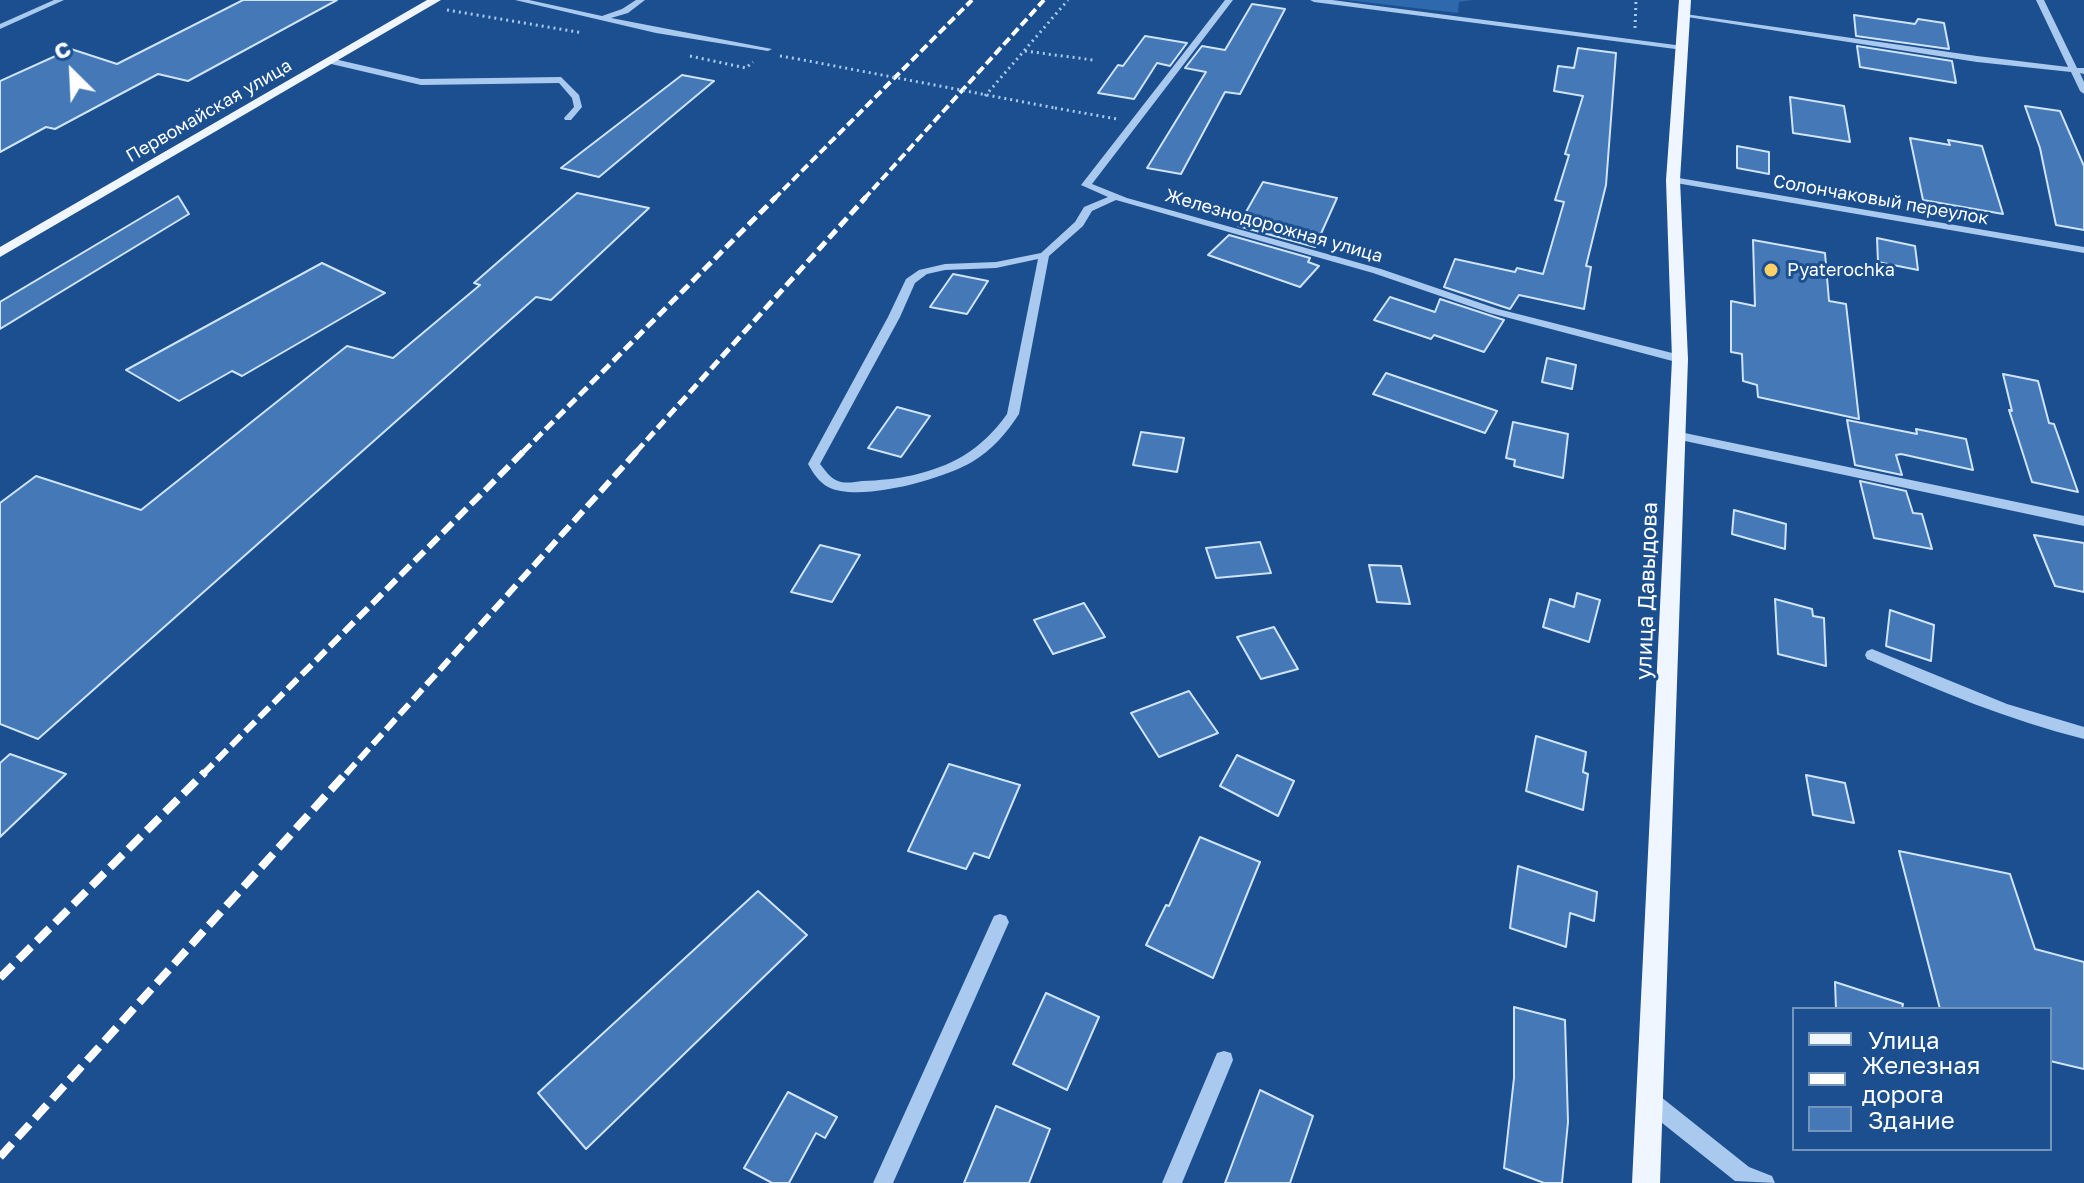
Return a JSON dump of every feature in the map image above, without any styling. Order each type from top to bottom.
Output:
[{"type":"main road","name":"Первомайская улица","points":[[0,253],[430,3]]},
{"type":"main road","name":"улица Давыдова","points":[[1646,1183],[1680,359],[1673,180],[1685,8]]},
{"type":"street","points":[[0,27],[60,0]]},
{"type":"street","points":[[519,0],[601,19],[768,49]]},
{"type":"street","points":[[601,19],[625,11],[641,0]]},
{"type":"street","name":"Железнодорожная улица","points":[[1229,0],[1086,185],[1116,197],[1377,271],[1494,311],[1680,359]]},
{"type":"street","points":[[1314,0],[1683,48]]},
{"type":"street","points":[[2040,0],[2079,70],[2084,91]]},
{"type":"street","points":[[1685,8],[1977,59],[2079,70]]},
{"type":"street","points":[[330,61],[421,82],[561,80],[576,97],[578,107],[568,118]]},
{"type":"street","name":"Солончаковый переулок","points":[[1673,180],[2084,250]]},
{"type":"street","points":[[1044,255],[1013,414],[1002,434],[967,459],[927,477],[880,486],[838,486],[824,479],[814,464],[894,317],[910,281],[923,272],[945,267],[996,265],[1044,255],[1079,224],[1088,209],[1116,197]]},
{"type":"street","points":[[1675,435],[2084,521]]},
{"type":"street","points":[[1872,655],[1967,698],[2033,721],[2084,733]]},
{"type":"street","points":[[883,1183],[1000,922]]},
{"type":"street","points":[[1172,1183],[1224,1060]]},
{"type":"street","points":[[1649,1100],[1742,1174],[1765,1183]]},
{"type":"path","points":[[985,96],[1068,0]]},
{"type":"path","points":[[1633,41],[1636,0]]},
{"type":"path","points":[[430,3],[593,35]]},
{"type":"path","points":[[1025,51],[1093,60]]},
{"type":"path","points":[[798,59],[1122,120]]},
{"type":"shaded area","points":[[1346,0],[1472,0],[1459,2],[1458,13]]},
{"type":"building","points":[[243,0],[337,0],[188,81],[158,74],[55,129],[46,127],[0,152],[0,81],[71,49],[117,64]]},
{"type":"building","points":[[1252,4],[1285,9],[1240,94],[1225,92],[1181,174],[1147,168],[1206,72],[1185,68],[1202,46],[1225,50]]},
{"type":"building","points":[[1854,15],[1915,24],[1918,19],[1944,23],[1949,49],[1856,36]]},
{"type":"building","points":[[1145,36],[1187,43],[1170,66],[1157,63],[1134,99],[1098,93],[1118,65],[1123,66]]},
{"type":"building","points":[[1857,46],[1952,61],[1956,83],[1860,67]]},
{"type":"building","points":[[1578,48],[1616,53],[1606,185],[1586,266],[1591,267],[1584,309],[1519,295],[1510,309],[1444,287],[1455,259],[1515,272],[1517,268],[1543,274],[1564,202],[1555,200],[1569,155],[1565,154],[1583,96],[1554,91],[1558,66],[1574,68]]},
{"type":"building","points":[[682,75],[714,81],[599,177],[561,168]]},
{"type":"building","points":[[1790,97],[1844,106],[1850,142],[1793,133]]},
{"type":"building","points":[[2025,106],[2060,111],[2084,166],[2084,230],[2056,225],[2040,148]]},
{"type":"building","points":[[1910,138],[1950,145],[1948,140],[1982,146],[2003,214],[1923,200]]},
{"type":"building","points":[[1737,146],[1769,152],[1769,174],[1737,168]]},
{"type":"building","points":[[1263,182],[1337,198],[1315,247],[1238,226]]},
{"type":"building","points":[[577,193],[649,208],[551,300],[536,297],[38,739],[0,724],[0,503],[36,476],[141,510],[347,346],[393,358],[480,285],[474,283]]},
{"type":"building","points":[[178,196],[189,214],[0,329],[0,302]]},
{"type":"building","points":[[1229,235],[1310,258],[1308,262],[1319,266],[1300,287],[1208,255]]},
{"type":"building","points":[[1877,238],[1915,246],[1918,270],[1878,262]]},
{"type":"building","points":[[1753,240],[1825,253],[1829,301],[1846,304],[1859,419],[1758,397],[1757,385],[1743,381],[1742,354],[1731,352],[1731,301],[1755,306]]},
{"type":"building","points":[[322,263],[385,293],[242,376],[232,371],[179,401],[126,370]]},
{"type":"building","points":[[953,274],[988,281],[967,314],[930,307]]},
{"type":"building","points":[[1390,297],[1435,312],[1440,299],[1504,320],[1484,352],[1374,320]]},
{"type":"building","points":[[1547,358],[1576,365],[1572,389],[1542,382]]},
{"type":"building","points":[[1386,373],[1497,411],[1485,433],[1373,394]]},
{"type":"building","points":[[2003,374],[2038,381],[2049,423],[2054,424],[2078,492],[2032,482],[2009,410],[2012,411]]},
{"type":"building","points":[[897,407],[930,416],[901,457],[868,448]]},
{"type":"building","points":[[1847,420],[1917,434],[1916,429],[1966,439],[1973,470],[1901,454],[1896,455],[1902,475],[1855,465]]},
{"type":"building","points":[[1513,422],[1568,434],[1563,478],[1514,466],[1515,460],[1506,458]]},
{"type":"building","points":[[1141,432],[1184,438],[1177,472],[1133,465]]},
{"type":"building","points":[[1860,481],[1906,491],[1913,513],[1922,514],[1932,549],[1874,538]]},
{"type":"building","points":[[1734,510],[1786,524],[1785,549],[1732,534]]},
{"type":"building","points":[[2034,535],[2084,543],[2084,592],[2055,586]]},
{"type":"building","points":[[1260,542],[1271,573],[1216,578],[1206,548]]},
{"type":"building","points":[[820,545],[860,555],[832,602],[791,592]]},
{"type":"building","points":[[1369,565],[1401,566],[1410,604],[1377,602]]},
{"type":"building","points":[[1577,593],[1600,600],[1589,642],[1543,627],[1550,599],[1574,607]]},
{"type":"building","points":[[1775,599],[1812,609],[1813,616],[1824,618],[1826,666],[1778,654]]},
{"type":"building","points":[[1084,603],[1105,637],[1053,654],[1034,620]]},
{"type":"building","points":[[1890,610],[1934,625],[1931,661],[1886,646]]},
{"type":"building","points":[[1274,627],[1298,669],[1261,679],[1237,637]]},
{"type":"building","points":[[1189,691],[1218,733],[1159,757],[1131,713]]},
{"type":"building","points":[[1536,736],[1586,752],[1583,772],[1588,774],[1583,810],[1526,791]]},
{"type":"building","points":[[10,754],[66,774],[0,837],[0,763]]},
{"type":"building","points":[[1237,755],[1294,781],[1278,816],[1220,786]]},
{"type":"building","points":[[949,764],[1020,785],[989,858],[974,853],[966,869],[908,851]]},
{"type":"building","points":[[1806,775],[1845,783],[1854,823],[1813,815]]},
{"type":"building","points":[[1200,837],[1260,862],[1213,978],[1146,945],[1166,905],[1169,906]]},
{"type":"building","points":[[1899,851],[2010,874],[2035,949],[2084,962],[2084,1069],[2052,1061],[2052,1007],[1939,1007]]},
{"type":"building","points":[[1518,866],[1597,892],[1594,921],[1570,913],[1566,947],[1510,928]]},
{"type":"building","points":[[758,891],[807,935],[586,1149],[538,1093]]},
{"type":"building","points":[[1835,982],[1903,1004],[1902,1007],[1836,1007]]},
{"type":"building","points":[[1046,993],[1099,1017],[1067,1090],[1013,1064]]},
{"type":"building","points":[[1514,1007],[1565,1020],[1568,1122],[1562,1183],[1544,1183],[1504,1168],[1514,1078]]},
{"type":"building","points":[[1260,1090],[1313,1116],[1290,1183],[1225,1183]]},
{"type":"building","points":[[788,1092],[837,1117],[825,1138],[816,1133],[789,1183],[772,1183],[744,1168]]},
{"type":"building","points":[[996,1106],[1050,1129],[1029,1183],[964,1183]]},
{"type":"railway","points":[[774,199],[972,0]]},
{"type":"railway","points":[[864,199],[1044,0]]},
{"type":"railway","points":[[523,452],[776,197]]},
{"type":"railway","points":[[636,452],[866,197]]},
{"type":"railway","points":[[203,774],[525,450]]},
{"type":"railway","points":[[346,774],[638,450]]},
{"type":"railway","points":[[0,978],[205,772]]},
{"type":"railway","points":[[0,1157],[347,772]]},
{"type":"place","name":"Pyaterochka","points":[[1771,270]]}]
